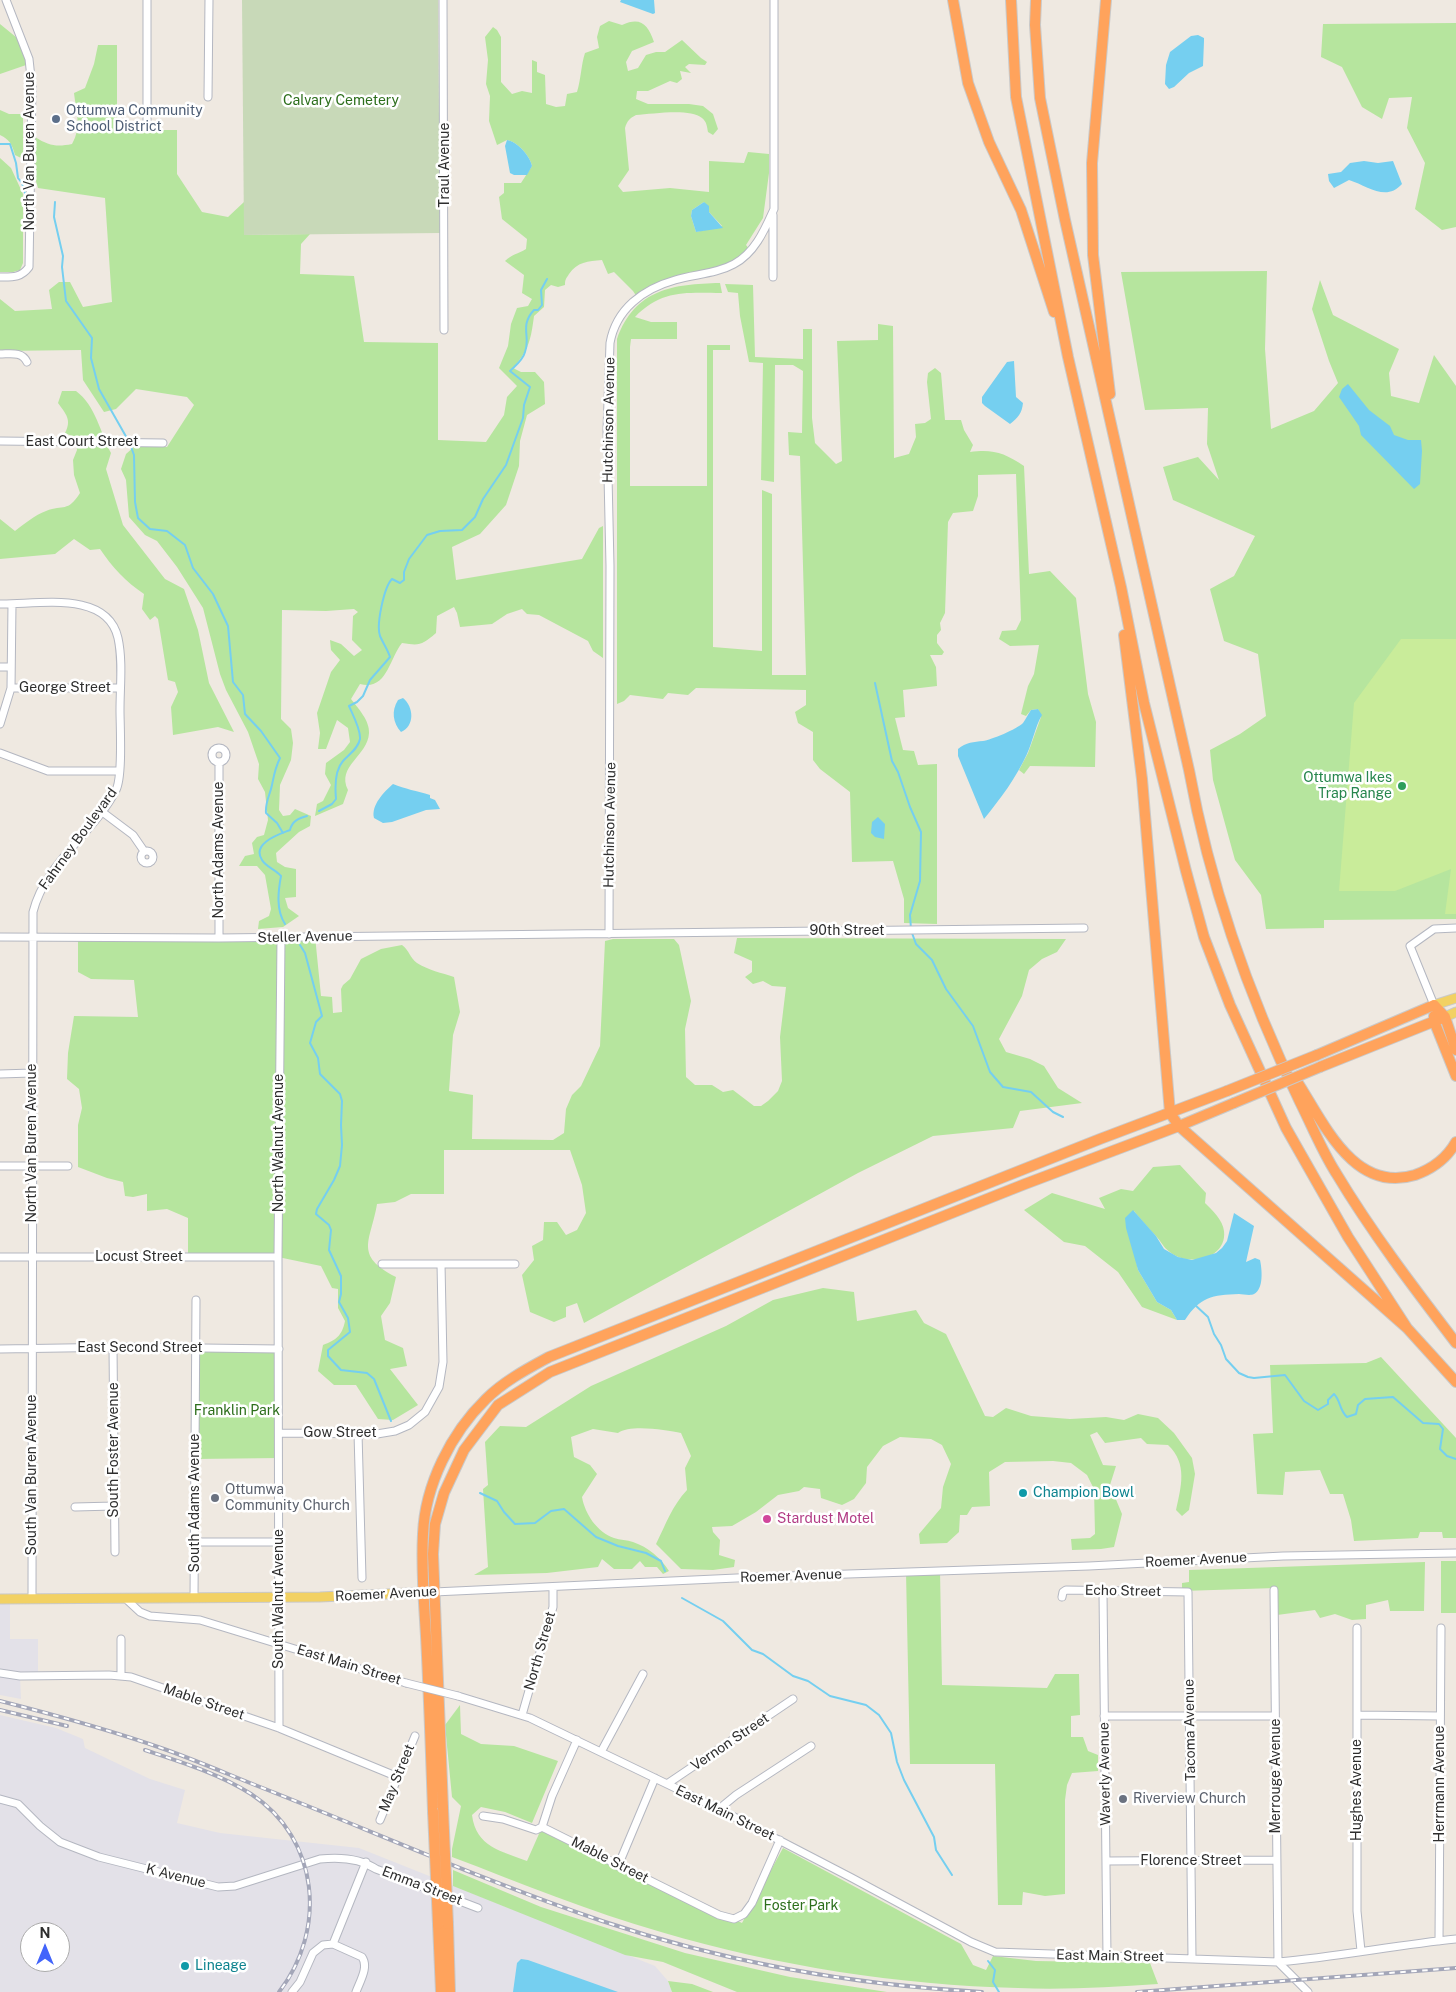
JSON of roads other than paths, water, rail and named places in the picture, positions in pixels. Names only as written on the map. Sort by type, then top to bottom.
[{"type":"highway","points":[[954,0],[968,83],[988,142],[1021,210],[1068,357]]},
{"type":"highway","points":[[1010,0],[1016,97],[1068,357],[1121,587],[1144,703],[1204,938],[1230,1006],[1286,1128],[1348,1237],[1407,1328]]},
{"type":"highway","points":[[1036,0],[1035,25],[1040,98],[1065,220],[1217,892],[1239,958],[1276,1053],[1335,1172],[1393,1261],[1456,1343]]},
{"type":"highway","points":[[1106,0],[1092,163],[1093,255],[1116,447]]},
{"type":"highway","points":[[1121,587],[1122,620],[1142,779],[1170,1113],[1178,1126],[1407,1328],[1456,1382]]},
{"type":"highway","points":[[438,1809],[423,1592],[422,1533],[425,1515],[440,1465],[464,1424],[486,1399],[516,1375],[549,1357],[1227,1091],[1434,1005]]},
{"type":"highway","points":[[1434,1005],[1445,1017],[1456,1050]]},
{"type":"highway","points":[[1434,1005],[1434,1021],[1456,1076]]},
{"type":"highway","points":[[450,1992],[443,1924],[438,1809],[433,1554],[435,1524],[444,1493],[464,1450],[498,1405],[550,1372],[1025,1184],[1178,1126],[1445,1017]]},
{"type":"highway","points":[[1276,1053],[1341,1149],[1355,1164],[1364,1170],[1383,1177],[1412,1176],[1441,1161],[1456,1142]]},
{"type":"highway","points":[[441,1992],[443,1924]]},
{"type":"main road","points":[[1434,1005],[1456,998]]},
{"type":"main road","points":[[1445,1017],[1456,1012]]},
{"type":"main road","name":"Roemer Avenue","points":[[126,1598],[320,1598],[434,1592]]},
{"type":"main road","points":[[0,1599],[126,1598]]},
{"type":"street","name":"North Van Buren Avenue","points":[[0,277],[24,274],[29,267],[32,87],[29,59],[6,0]]},
{"type":"street","points":[[147,0],[147,122]]},
{"type":"street","points":[[208,97],[209,0]]},
{"type":"street","name":"Traul Avenue","points":[[444,0],[444,330]]},
{"type":"street","name":"Hutchinson Avenue","points":[[610,934],[610,576],[607,430],[610,343],[613,329],[628,306],[650,288],[717,271],[743,258],[766,228],[774,209],[774,0]]},
{"type":"street","points":[[773,277],[774,209]]},
{"type":"street","points":[[0,354],[20,354],[27,362]]},
{"type":"street","name":"East Court Street","points":[[0,442],[163,443]]},
{"type":"street","points":[[0,604],[12,604],[11,688],[0,724]]},
{"type":"street","name":"Fahrney Boulevard","points":[[12,604],[80,604],[93,609],[110,621],[118,638],[120,688],[117,788],[102,811],[53,871],[37,898],[33,912],[32,937]]},
{"type":"street","points":[[0,667],[11,667]]},
{"type":"street","name":"George Street","points":[[11,688],[120,688]]},
{"type":"street","points":[[0,753],[48,771],[119,771]]},
{"type":"street","name":"North Adams Avenue","points":[[218,938],[219,762]]},
{"type":"street","points":[[102,811],[134,835],[144,851]]},
{"type":"street","name":"90th Street","points":[[610,934],[1084,928]]},
{"type":"street","points":[[1434,1005],[1410,946],[1434,929],[1456,928]]},
{"type":"street","name":"Steller Avenue","points":[[0,937],[281,938],[610,934]]},
{"type":"street","name":"North Van Buren Avenue","points":[[32,937],[32,1350]]},
{"type":"street","name":"North Walnut Avenue","points":[[279,1349],[281,938]]},
{"type":"street","points":[[0,1074],[32,1073]]},
{"type":"street","points":[[0,1166],[68,1166]]},
{"type":"street","name":"Locust Street","points":[[0,1257],[278,1257]]},
{"type":"street","points":[[382,1264],[515,1264]]},
{"type":"street","name":"Gow Street","points":[[279,1433],[377,1434],[395,1431],[409,1425],[426,1412],[439,1387],[443,1350],[441,1264]]},
{"type":"street","points":[[196,1300],[196,1348]]},
{"type":"street","name":"South Foster Avenue","points":[[113,1348],[115,1552]]},
{"type":"street","name":"South Adams Avenue","points":[[194,1598],[196,1348]]},
{"type":"street","name":"East Second Street","points":[[0,1349],[279,1349]]},
{"type":"street","name":"South Walnut Avenue","points":[[279,1349],[279,1728]]},
{"type":"street","name":"South Van Buren Avenue","points":[[32,1350],[32,1599]]},
{"type":"street","points":[[358,1433],[362,1578]]},
{"type":"street","points":[[75,1507],[114,1506]]},
{"type":"street","points":[[195,1542],[279,1542]]},
{"type":"street","name":"Roemer Avenue","points":[[434,1592],[758,1577],[1090,1566],[1263,1557],[1456,1553]]},
{"type":"street","name":"North Street","points":[[522,1715],[553,1607],[553,1587]]},
{"type":"street","name":"Echo Street","points":[[1062,1597],[1063,1592],[1066,1590],[1188,1592]]},
{"type":"street","name":"Merrouge Avenue","points":[[1274,1590],[1278,1962]]},
{"type":"street","name":"Waverly Avenue","points":[[1103,1592],[1107,1957]]},
{"type":"street","name":"Tacoma Avenue","points":[[1188,1592],[1192,1958]]},
{"type":"street","name":"East Main Street","points":[[126,1598],[140,1612],[150,1616],[200,1620],[406,1683],[522,1715],[719,1809],[971,1942],[995,1952],[1278,1962],[1316,1959],[1361,1951],[1456,1939]]},
{"type":"street","name":"Hughes Avenue","points":[[1357,1628],[1358,1911],[1361,1951]]},
{"type":"street","name":"Herrmann Avenue","points":[[1439,1941],[1441,1628]]},
{"type":"street","points":[[121,1638],[121,1675]]},
{"type":"street","name":"Mable Street","points":[[0,1673],[20,1676],[121,1675],[279,1728],[398,1777]]},
{"type":"street","points":[[601,1752],[643,1674]]},
{"type":"street","name":"Vernon Street","points":[[667,1784],[793,1699]]},
{"type":"street","points":[[1357,1715],[1440,1716]]},
{"type":"street","points":[[1104,1716],[1275,1716]]},
{"type":"street","name":"May Street","points":[[380,1820],[414,1736]]},
{"type":"street","points":[[542,1827],[552,1796],[577,1740]]},
{"type":"street","points":[[719,1809],[736,1795],[811,1746]]},
{"type":"street","points":[[618,1866],[655,1778]]},
{"type":"street","name":"K Avenue","points":[[0,1799],[18,1804],[40,1826],[60,1842],[100,1856],[218,1887],[235,1886],[320,1859],[332,1858],[366,1862]]},
{"type":"street","name":"Mable Street","points":[[483,1816],[503,1819],[536,1830],[542,1827],[719,1914],[734,1918],[744,1914],[752,1903],[780,1840]]},
{"type":"street","name":"Florence Street","points":[[1106,1861],[1276,1860]]},
{"type":"street","points":[[332,1944],[366,1862]]},
{"type":"street","name":"Emma Street","points":[[366,1862],[376,1869],[478,1908]]},
{"type":"street","points":[[292,1992],[300,1982],[313,1954],[322,1945],[332,1944],[362,1957],[366,1963],[356,1992]]},
{"type":"street","points":[[1278,1962],[1308,1992]]},
{"type":"water","points":[[621,0],[654,0],[655,13],[653,14],[620,2]]},
{"type":"water","points":[[1198,35],[1204,38],[1203,66],[1189,73],[1174,87],[1169,89],[1165,84],[1166,65],[1170,52],[1191,36]]},
{"type":"water","points":[[507,140],[519,146],[529,158],[532,166],[527,175],[514,175],[510,173],[505,146]]},
{"type":"water","points":[[1364,161],[1378,163],[1393,161],[1402,184],[1390,192],[1370,189],[1349,180],[1334,188],[1329,181],[1328,174],[1341,172],[1350,163]]},
{"type":"water","points":[[704,202],[709,206],[709,212],[723,228],[696,232],[691,216],[692,210]]},
{"type":"water","points":[[1014,361],[1016,397],[1023,403],[1019,415],[1010,424],[985,406],[982,403],[982,397],[1007,362]]},
{"type":"water","points":[[1348,384],[1369,410],[1390,426],[1394,435],[1408,440],[1421,440],[1420,484],[1414,489],[1361,435],[1359,426],[1339,397],[1342,389]]},
{"type":"water","points":[[403,698],[411,711],[411,721],[406,729],[401,732],[396,725],[394,708],[398,700]]},
{"type":"water","points":[[1038,709],[1042,715],[1023,763],[1008,788],[984,819],[958,756],[958,749],[967,744],[987,740],[1010,731],[1023,723],[1031,710]]},
{"type":"water","points":[[393,784],[430,795],[430,798],[435,800],[440,809],[426,810],[392,822],[383,823],[374,818],[374,808],[382,795]]},
{"type":"water","points":[[878,817],[885,824],[884,839],[875,837],[871,833],[872,822]]},
{"type":"water","points":[[1133,1210],[1156,1236],[1164,1249],[1178,1257],[1192,1260],[1216,1253],[1222,1248],[1227,1241],[1234,1213],[1254,1226],[1246,1262],[1255,1258],[1260,1260],[1262,1278],[1259,1288],[1251,1295],[1230,1294],[1208,1299],[1196,1306],[1185,1320],[1177,1320],[1171,1310],[1157,1302],[1138,1270],[1125,1218]]},
{"type":"water","points":[[521,1959],[618,1992],[513,1992],[517,1963]]},
{"type":"waterway","points":[[0,144],[10,144],[18,178],[22,183],[25,193]]},
{"type":"waterway","points":[[55,202],[54,217],[63,256],[62,267],[66,301],[92,338],[91,358],[99,389],[128,440]]},
{"type":"waterway","points":[[319,811],[332,804],[336,799],[338,769],[359,743],[358,727],[349,706],[363,696],[370,680],[390,657],[379,631],[382,606],[389,583],[392,579],[400,583],[404,580],[404,572],[409,559],[427,535],[440,531],[462,530],[475,517],[483,499],[506,465],[523,418],[524,405],[530,387],[510,371],[524,355],[527,341],[527,321],[534,310],[538,310],[542,305],[541,290],[547,279]]},
{"type":"waterway","points":[[130,444],[134,455],[135,502],[138,518],[150,529],[167,531],[185,545],[193,568],[213,594],[228,626],[233,682],[243,695],[245,714],[261,731],[280,758],[267,802],[266,813],[277,823],[283,833]]},
{"type":"waterway","points":[[875,683],[892,761],[921,832],[920,881],[910,915],[911,929]]},
{"type":"waterway","points":[[285,924],[279,907],[281,876],[262,860],[260,849],[268,840],[290,830],[296,820],[307,816]]},
{"type":"waterway","points":[[912,933],[916,944],[932,960],[946,989],[973,1026],[990,1072],[1003,1087],[1031,1092],[1053,1112],[1063,1117]]},
{"type":"waterway","points":[[300,945],[305,953],[322,1016],[316,1022],[310,1043],[318,1058],[320,1074],[340,1094],[342,1101],[340,1166],[316,1214],[329,1225],[331,1230],[329,1250],[341,1276],[339,1302],[348,1318],[350,1332],[328,1350],[328,1356],[341,1370],[367,1373],[374,1379],[391,1421]]},
{"type":"waterway","points":[[1194,1304],[1208,1317],[1226,1359],[1239,1373],[1254,1378],[1285,1375],[1304,1401],[1318,1410],[1328,1404],[1328,1400],[1334,1394],[1347,1417],[1356,1414],[1358,1405],[1365,1399],[1393,1397],[1423,1423],[1439,1424],[1443,1429],[1440,1449],[1447,1456],[1456,1459]]},
{"type":"waterway","points":[[480,1493],[497,1501],[515,1524],[535,1523],[551,1511],[564,1509],[596,1537],[618,1546],[646,1553],[661,1561],[665,1571]]},
{"type":"waterway","points":[[682,1598],[723,1621],[752,1650],[763,1654],[793,1676],[808,1681],[830,1696],[866,1705],[879,1715],[891,1733],[897,1762],[904,1780],[934,1837],[936,1850],[952,1875]]},
{"type":"waterway","points":[[988,1961],[995,1970],[993,1982],[999,1992]]},
{"type":"railway","points":[[0,1701],[82,1723],[164,1749],[514,1889],[648,1936],[742,1960],[789,1969],[885,1984],[982,1992]]},
{"type":"railway","points":[[0,1710],[67,1726]]},
{"type":"railway","points":[[145,1750],[200,1769],[239,1787],[251,1794],[274,1813],[291,1835],[303,1860],[309,1887],[309,1914],[305,1941],[294,1968],[279,1992]]},
{"type":"railway","points":[[1137,1992],[1456,1968]]},
{"type":"place","name":"Ottumwa Community School District","points":[[56,119]]},
{"type":"place","name":"Ottumwa Ikes Trap Range","points":[[1402,786]]},
{"type":"place","name":"Champion Bowl","points":[[1023,1493]]},
{"type":"place","name":"Ottumwa Community Church","points":[[215,1498]]},
{"type":"place","name":"Stardust Motel","points":[[767,1519]]},
{"type":"place","name":"Riverview Church","points":[[1123,1799]]},
{"type":"place","name":"Lineage","points":[[185,1966]]},
{"type":"park label","name":"Calvary Cemetery","points":[[341,101]]},
{"type":"park label","name":"Franklin Park","points":[[237,1411]]},
{"type":"park label","name":"Foster Park","points":[[801,1906]]}]
